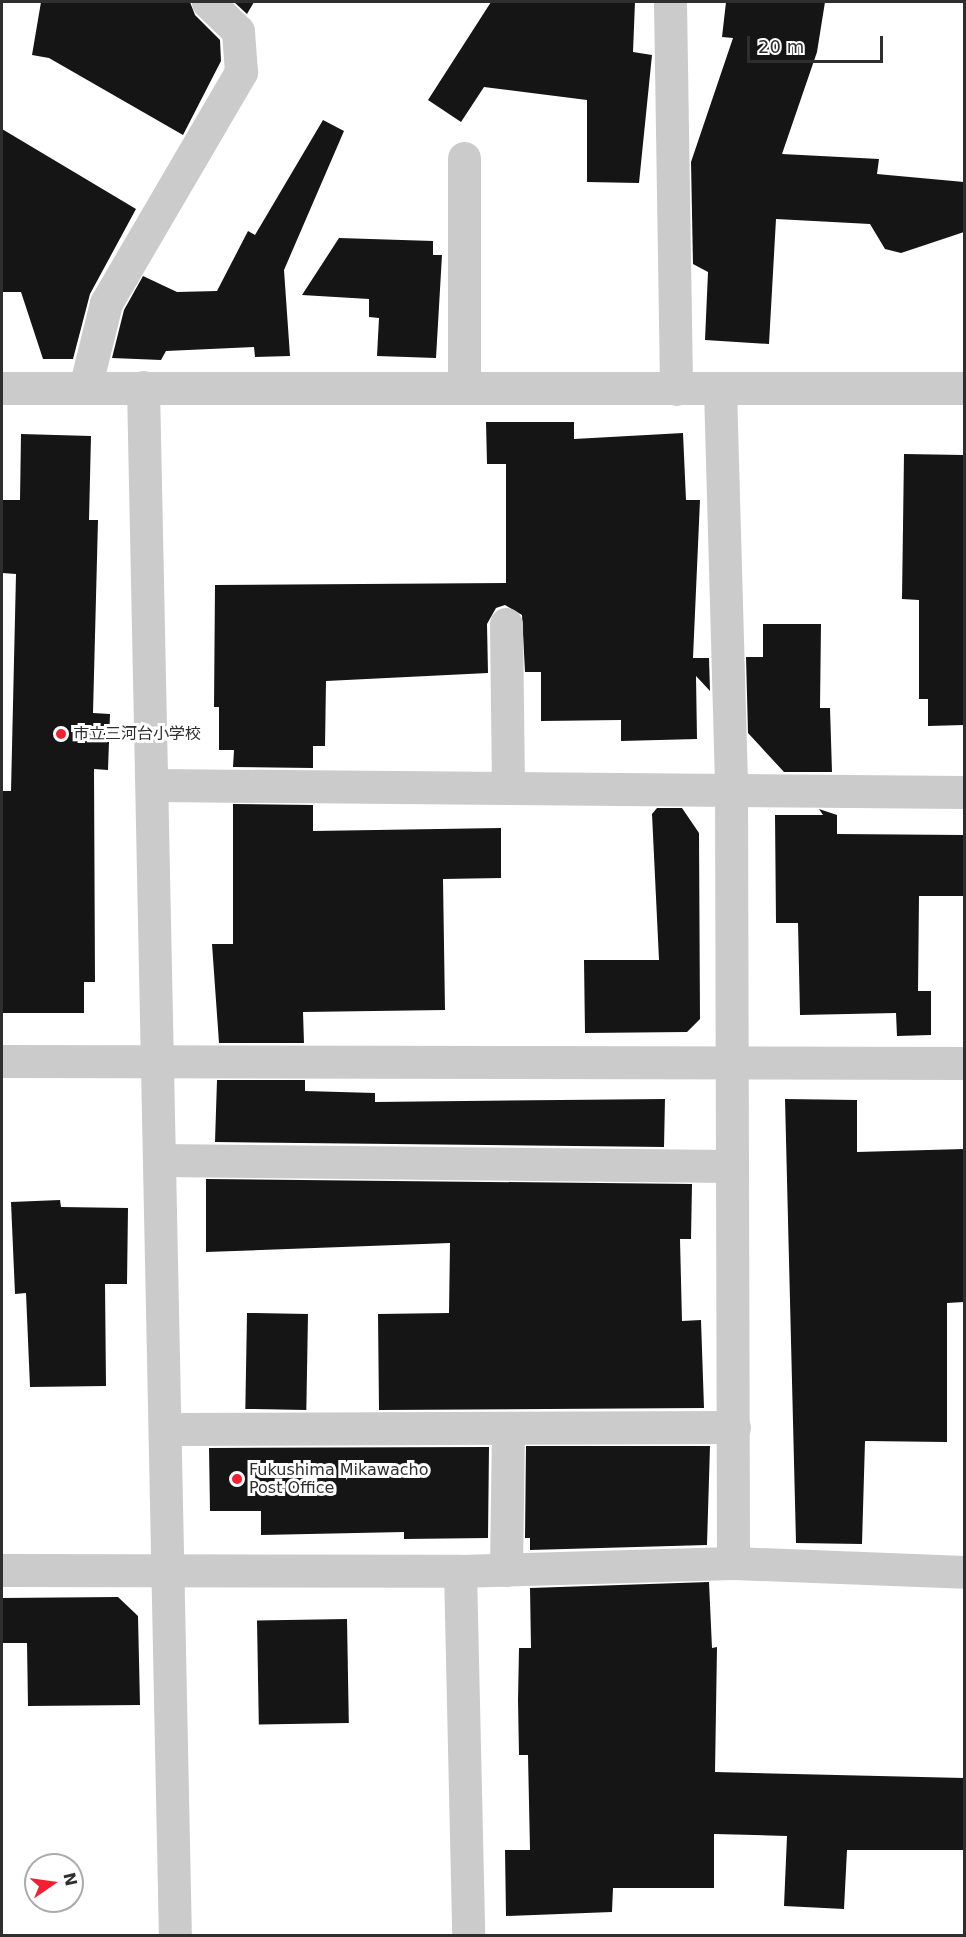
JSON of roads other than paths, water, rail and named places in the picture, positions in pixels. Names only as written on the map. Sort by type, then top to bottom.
[{"type":"street","points":[[85,388],[106,303],[241,72],[238,31],[208,2]]},
{"type":"street","points":[[670,2],[676,389]]},
{"type":"street","points":[[464,158],[464,388]]},
{"type":"street","points":[[143,387],[154,785],[156,1059],[168,1429],[164,1573],[175,1935]]},
{"type":"street","points":[[2,388],[964,388]]},
{"type":"street","points":[[720,389],[731,788],[730,1166],[734,1427],[733,1563]]},
{"type":"street","points":[[506,624],[508,787]]},
{"type":"street","points":[[154,785],[731,788],[964,792]]},
{"type":"street","points":[[2,1061],[156,1059],[964,1063]]},
{"type":"street","points":[[159,1160],[730,1166]]},
{"type":"street","points":[[168,1429],[734,1427]]},
{"type":"street","points":[[506,1570],[508,1428]]},
{"type":"street","points":[[2,1570],[164,1573],[460,1571],[733,1563],[964,1572]]},
{"type":"street","points":[[460,1571],[468,1935]]},
{"type":"place","name":"市立三河台小学校","points":[[61,734]]},
{"type":"place","name":"Fukushima Mikawacho Post Office","points":[[237,1479]]}]
